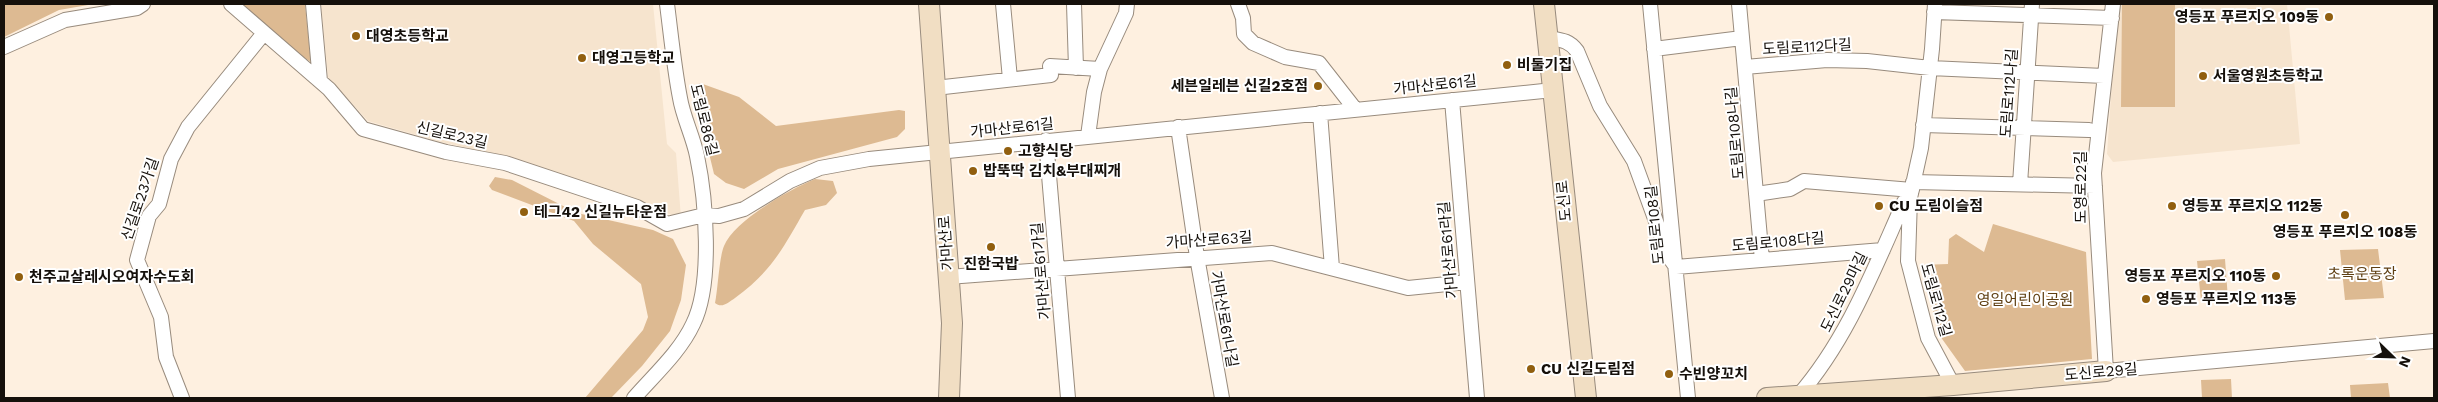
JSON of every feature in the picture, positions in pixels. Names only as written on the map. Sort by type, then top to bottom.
[{"type":"main road","name":"가마산로","points":[[929,4],[952,323],[949,398]]},
{"type":"main road","name":"도신로","points":[[1544,4],[1586,398]]},
{"type":"main road","name":"도신로29길","points":[[1774,398],[1930,392],[1956,394],[2106,371]]},
{"type":"street","points":[[4,47],[65,20],[137,8],[143,4]]},
{"type":"street","name":"신길로23길","points":[[231,4],[320,81],[363,129],[446,152],[505,163],[637,207],[667,224],[704,215],[719,216],[744,209],[790,181],[820,168],[869,159],[939,151]]},
{"type":"street","points":[[313,4],[320,81]]},
{"type":"street","name":"도림로86길","points":[[634,398],[677,350],[693,324],[701,299],[703,282],[704,215],[697,154],[680,99],[667,4]]},
{"type":"street","points":[[1004,4],[1010,80]]},
{"type":"street","points":[[1074,4],[1076,68]]},
{"type":"street","points":[[1088,136],[1094,92],[1100,68],[1126,12],[1127,4]]},
{"type":"street","points":[[1238,4],[1243,18],[1244,34],[1253,43],[1285,57],[1319,64],[1355,109]]},
{"type":"street","name":"도림로108길","points":[[1650,4],[1688,398]]},
{"type":"street","name":"도림로108나길","points":[[1739,4],[1762,260]]},
{"type":"street","name":"도림로112길","points":[[1956,394],[1928,338],[1908,261],[1912,190],[1930,68],[1934,8],[2113,11]]},
{"type":"street","name":"도림로112나길","points":[[2020,184],[2031,9]]},
{"type":"street","name":"도영로22길","points":[[2106,371],[2094,173],[2113,11]]},
{"type":"street","name":"신길로23가길","points":[[182,398],[166,357],[162,317],[137,260],[149,216],[159,204],[171,159],[188,127],[264,33]]},
{"type":"street","points":[[1548,38],[1571,43],[1577,51],[1585,75],[1600,106],[1634,160],[1648,193],[1669,257],[1676,267]]},
{"type":"street","points":[[1654,49],[1742,38]]},
{"type":"street","name":"도림로112다길","points":[[1745,67],[1827,60],[1868,61],[1930,68]]},
{"type":"street","points":[[935,88],[1051,75],[1050,66],[1100,68]]},
{"type":"street","points":[[1930,68],[2104,76]]},
{"type":"street","name":"가마산로61길","points":[[939,151],[1553,90]]},
{"type":"street","name":"가마산로61라길","points":[[1452,100],[1477,398]]},
{"type":"street","points":[[1320,113],[1332,268]]},
{"type":"street","points":[[1923,125],[2089,130]]},
{"type":"street","name":"가마산로61나길","points":[[1178,127],[1197,257],[1222,398]]},
{"type":"street","name":"가마산로61가길","points":[[1046,140],[1055,256],[1059,268],[1068,398]]},
{"type":"street","points":[[1756,194],[1790,189],[1804,181],[1912,190],[2020,184],[2095,186]]},
{"type":"street","name":"도신로29마길","points":[[1798,396],[1814,378],[1842,337],[1904,202],[1912,190]]},
{"type":"street","name":"도림로108다길","points":[[1676,267],[1883,250]]},
{"type":"street","name":"가마산로63길","points":[[948,277],[1197,257],[1272,253],[1408,288],[1467,282]]},
{"type":"street","name":"도신로29길","points":[[2106,371],[2434,340]]},
{"type":"shaded area","points":[[321,4],[653,4],[667,144],[676,153],[681,218],[503,156],[441,142],[368,121],[328,77]]},
{"type":"shaded area","name":"서울영원초등학교","points":[[2121,4],[2287,4],[2300,144],[2113,162],[2107,154],[2117,8]]},
{"type":"green space","points":[[4,4],[94,4],[59,10],[4,37]]},
{"type":"green space","points":[[237,4],[305,4],[311,62],[264,33]]},
{"type":"green space","points":[[2122,4],[2175,4],[2175,107],[2121,107]]},
{"type":"green space","points":[[700,83],[739,97],[776,126],[899,110],[905,111],[905,129],[897,137],[778,169],[744,189],[726,183],[714,174],[693,87]]},
{"type":"green space","points":[[495,177],[512,180],[577,213],[653,230],[673,239],[686,265],[681,300],[670,331],[642,366],[611,398],[585,398],[643,330],[648,317],[641,284],[593,244],[574,221],[492,190],[489,186]]},
{"type":"green space","points":[[815,179],[833,181],[837,193],[826,205],[805,210],[776,258],[748,288],[725,304],[718,305],[715,303],[722,251],[730,236],[739,226],[764,207]]},
{"type":"green space","name":"영일어린이공원","points":[[1993,224],[2086,252],[2092,359],[1965,371],[1940,336],[1920,265],[1948,264],[1949,239],[1956,234],[1984,252]]},
{"type":"green space","name":"초록운동장","points":[[2378,249],[2384,298],[2345,300],[2340,250]]},
{"type":"green space","points":[[2225,259],[2228,299],[2201,301],[2197,261]]},
{"type":"green space","points":[[2231,379],[2232,398],[2202,398],[2201,380]]},
{"type":"green space","points":[[2388,383],[2390,398],[2351,398],[2350,385]]},
{"type":"place","name":"영등포 푸르지오 109동","points":[[2329,17]]},
{"type":"place","name":"대영초등학교","points":[[356,36]]},
{"type":"place","name":"대영고등학교","points":[[582,58]]},
{"type":"place","name":"비둘기집","points":[[1507,65]]},
{"type":"place","name":"서울영원초등학교","points":[[2203,76]]},
{"type":"place","name":"세븐일레븐 신길2호점","points":[[1318,86]]},
{"type":"place","name":"고향식당","points":[[1008,151]]},
{"type":"place","name":"밥뚝딱 김치&부대찌개","points":[[973,171]]},
{"type":"place","name":"CU 도림이슬점","points":[[1879,206]]},
{"type":"place","name":"영등포 푸르지오 112동","points":[[2172,206]]},
{"type":"place","name":"테그42 신길뉴타운점","points":[[524,212]]},
{"type":"place","name":"영등포 푸르지오 108동","points":[[2345,215]]},
{"type":"place","name":"진한국밥","points":[[991,247]]},
{"type":"place","name":"영등포 푸르지오 110동","points":[[2276,276]]},
{"type":"place","name":"천주교살레시오여자수도회","points":[[19,277]]},
{"type":"place","name":"영등포 푸르지오 113동","points":[[2146,299]]},
{"type":"place","name":"CU 신길도림점","points":[[1531,369]]},
{"type":"place","name":"수빈양꼬치","points":[[1669,374]]}]
